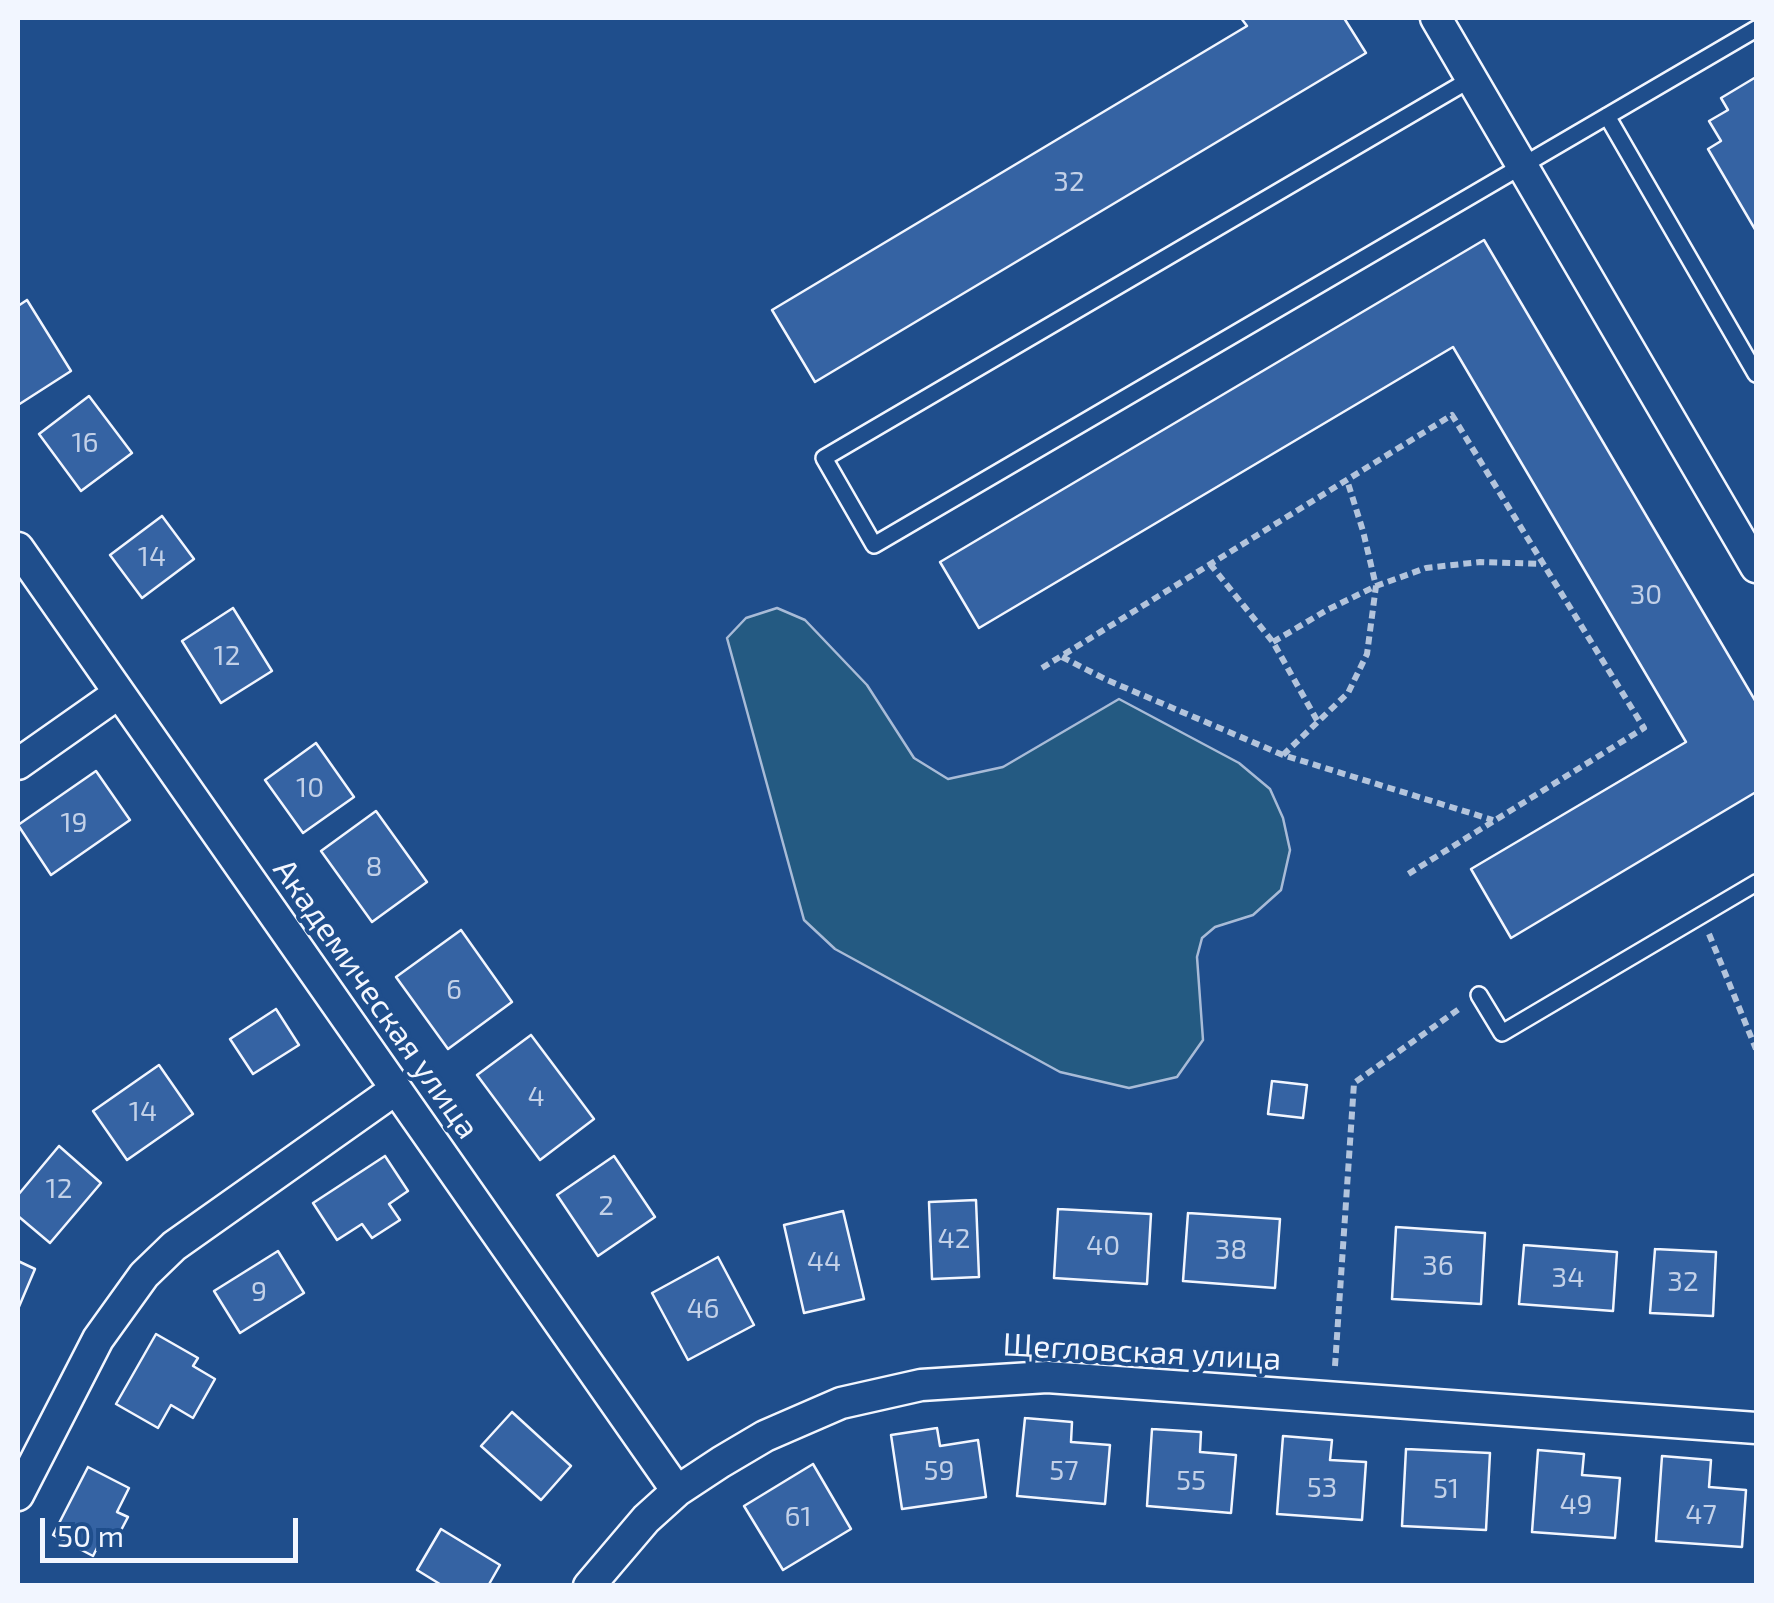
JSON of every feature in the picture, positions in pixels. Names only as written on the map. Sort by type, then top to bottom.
[{"type":"street","points":[[1436,18],[1756,567]]},
{"type":"street","name":"Академическая улица","points":[[18,548],[677,1491]]},
{"type":"street","points":[[18,764],[120,693]]},
{"type":"street","points":[[18,1495],[98,1339],[144,1275],[174,1246],[396,1089]]},
{"type":"street","name":"Щегловская улица","points":[[588,1586],[677,1491],[721,1462],[841,1402],[921,1385],[1047,1377],[1756,1428]]},
{"type":"lane","points":[[1471,79],[824,458],[874,545],[1756,29]]},
{"type":"lane","points":[[1607,116],[1756,374]]},
{"type":"lane","points":[[1479,995],[1502,1033],[1756,883]]},
{"type":"path","points":[[1042,668],[1452,415],[1644,728],[1404,876]]},
{"type":"path","points":[[1283,755],[1348,692],[1367,654],[1376,586],[1346,480]]},
{"type":"path","points":[[1273,642],[1326,610],[1426,568],[1480,562],[1543,564]]},
{"type":"path","points":[[1210,564],[1273,642],[1318,722]]},
{"type":"path","points":[[1061,656],[1140,695],[1283,755],[1495,820]]},
{"type":"path","points":[[1701,916],[1756,1048]]},
{"type":"path","points":[[1332,1397],[1354,1083],[1479,995]]},
{"type":"shaded area","points":[[777,608],[805,620],[867,685],[914,758],[948,779],[1003,767],[1119,699],[1239,763],[1270,789],[1283,818],[1290,850],[1281,890],[1253,915],[1215,927],[1202,938],[1197,957],[1203,1040],[1177,1077],[1129,1088],[1060,1072],[835,949],[804,920],[727,638],[746,618]]},
{"type":"building","points":[[1241,18],[1344,18],[1366,53],[815,382],[772,310],[1247,26]]},
{"type":"building","points":[[1756,77],[1756,231],[1708,149],[1721,141],[1709,121],[1728,110],[1721,98]]},
{"type":"building","points":[[1484,240],[1756,702],[1756,792],[1511,938],[1471,869],[1686,742],[1453,347],[979,628],[940,562]]},
{"type":"building","points":[[27,300],[71,371],[18,405],[18,306]]},
{"type":"building","points":[[89,396],[132,453],[81,491],[39,434]]},
{"type":"building","points":[[162,516],[194,559],[142,598],[110,555]]},
{"type":"building","points":[[233,608],[272,671],[221,703],[182,641]]},
{"type":"building","points":[[316,743],[354,797],[303,833],[265,780]]},
{"type":"building","points":[[96,771],[130,820],[51,875],[18,825]]},
{"type":"building","points":[[376,811],[427,882],[372,922],[321,851]]},
{"type":"building","points":[[461,930],[512,1002],[448,1049],[396,977]]},
{"type":"building","points":[[276,1009],[299,1045],[253,1074],[230,1039]]},
{"type":"building","points":[[531,1035],[594,1119],[540,1160],[477,1075]]},
{"type":"building","points":[[159,1065],[193,1114],[127,1160],[93,1111]]},
{"type":"building","points":[[1272,1081],[1307,1085],[1303,1118],[1268,1114]]},
{"type":"building","points":[[59,1146],[101,1183],[50,1243],[18,1216],[18,1195]]},
{"type":"building","points":[[385,1156],[408,1191],[389,1204],[400,1220],[372,1238],[362,1224],[337,1240],[313,1203]]},
{"type":"building","points":[[614,1156],[655,1217],[598,1256],[557,1195]]},
{"type":"building","points":[[976,1200],[979,1277],[932,1279],[929,1202]]},
{"type":"building","points":[[1058,1209],[1151,1214],[1147,1284],[1054,1278]]},
{"type":"building","points":[[843,1211],[864,1299],[804,1313],[784,1225]]},
{"type":"building","points":[[1188,1213],[1280,1219],[1275,1288],[1183,1281]]},
{"type":"building","points":[[1396,1227],[1485,1233],[1481,1304],[1392,1299]]},
{"type":"building","points":[[1524,1245],[1617,1252],[1613,1311],[1519,1304]]},
{"type":"building","points":[[1655,1249],[1716,1252],[1713,1316],[1650,1313]]},
{"type":"building","points":[[278,1251],[304,1293],[240,1333],[214,1291]]},
{"type":"building","points":[[718,1257],[754,1325],[688,1360],[652,1293]]},
{"type":"building","points":[[18,1261],[35,1269],[18,1309]]},
{"type":"building","points":[[156,1334],[198,1358],[193,1366],[215,1379],[193,1418],[171,1405],[158,1428],[116,1404]]},
{"type":"building","points":[[512,1412],[571,1466],[541,1500],[481,1446]]},
{"type":"building","points":[[1025,1418],[1072,1422],[1071,1442],[1110,1445],[1105,1504],[1017,1496]]},
{"type":"building","points":[[937,1428],[940,1446],[978,1440],[986,1497],[902,1509],[891,1435]]},
{"type":"building","points":[[1152,1429],[1201,1432],[1200,1452],[1236,1455],[1231,1513],[1147,1506]]},
{"type":"building","points":[[1283,1436],[1332,1440],[1330,1460],[1366,1462],[1362,1520],[1277,1514]]},
{"type":"building","points":[[1406,1449],[1490,1453],[1486,1530],[1402,1526]]},
{"type":"building","points":[[1538,1450],[1584,1454],[1582,1475],[1620,1478],[1615,1538],[1532,1532]]},
{"type":"building","points":[[1662,1456],[1711,1460],[1709,1487],[1746,1490],[1742,1547],[1656,1541]]},
{"type":"building","points":[[813,1464],[851,1529],[783,1570],[744,1506]]},
{"type":"building","points":[[88,1467],[129,1488],[117,1512],[128,1517],[117,1538],[105,1532],[93,1556],[53,1535]]},
{"type":"building","points":[[441,1529],[500,1565],[488,1586],[443,1586],[417,1570]]}]
